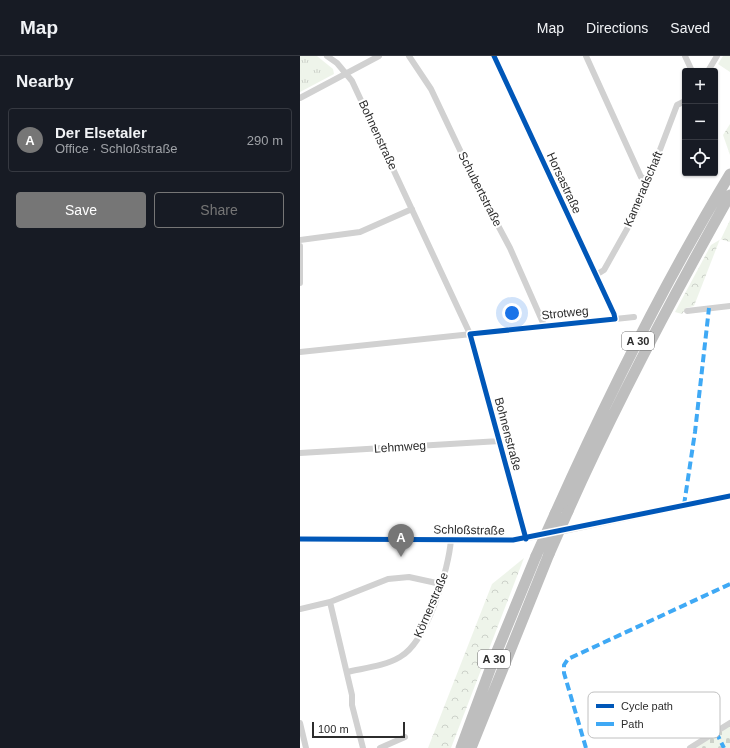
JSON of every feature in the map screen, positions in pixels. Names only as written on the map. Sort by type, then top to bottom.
[{"type":"highway","name":"A 30","points":[[461,748],[495,656],[536,556],[620,374],[670,280],[730,174]]},
{"type":"highway","name":"A 30","points":[[471,748],[549,554],[568,511],[632,376],[680,284],[730,195]]},
{"type":"street","name":"Bohnenstraße","points":[[327,56],[337,63],[352,81],[470,334],[526,539]]},
{"type":"street","points":[[300,98],[379,56]]},
{"type":"street","name":"Schubertstraße","points":[[409,56],[432,89],[477,186],[510,248],[544,325]]},
{"type":"street","name":"Horsastraße","points":[[494,56],[615,319]]},
{"type":"street","points":[[586,56],[641,177],[649,180]]},
{"type":"street","points":[[685,56],[691,68]]},
{"type":"street","points":[[710,68],[717,56]]},
{"type":"street","name":"Kameradschaft","points":[[596,275],[604,270],[636,213],[677,105],[682,102]]},
{"type":"street","points":[[300,240],[360,232],[412,209]]},
{"type":"street","points":[[300,246],[300,283]]},
{"type":"street","points":[[688,311],[730,306]]},
{"type":"street","name":"Strotweg","points":[[300,352],[544,325],[634,317]]},
{"type":"street","name":"Lehmweg","points":[[300,453],[500,441]]},
{"type":"street","name":"Schloßstraße","points":[[300,539],[526,539],[730,496]]},
{"type":"street","name":"Körnerstraße","points":[[347,672],[391,661],[410,651],[421,635],[448,566],[451,539]]},
{"type":"street","points":[[300,609],[330,602],[388,579],[409,577],[441,584]]},
{"type":"street","points":[[330,602],[363,748]]},
{"type":"street","points":[[300,723],[306,748]]},
{"type":"street","points":[[720,729],[730,723]]},
{"type":"street","points":[[380,748],[405,737]]},
{"type":"street","points":[[690,748],[706,738]]},
{"type":"green space","points":[[300,56],[317,56],[333,69],[334,74],[300,92]]},
{"type":"green space","points":[[723,56],[730,56],[730,72],[718,64]]},
{"type":"green space","points":[[730,124],[730,155],[723,135]]},
{"type":"green space","points":[[730,220],[730,242],[721,239]]},
{"type":"green space","points":[[720,240],[694,306],[686,308],[682,314],[675,312],[711,245]]},
{"type":"green space","points":[[524,558],[451,748],[428,748],[492,584]]},
{"type":"green space","points":[[730,722],[730,748],[687,748],[704,738],[720,738],[720,728]]},
{"type":"marked path","points":[[684,505],[695,432],[709,308]]},
{"type":"marked path","points":[[586,748],[564,673],[564,665],[568,659],[730,584]]},
{"type":"marked path","points":[[719,738],[724,748]]},
{"type":"cycle path","points":[[494,56],[615,319],[470,334],[526,539]]},
{"type":"cycle path","points":[[300,539],[513,540],[730,496]]},
{"type":"place","name":"Der Elsetaler","points":[[401,557]]}]
